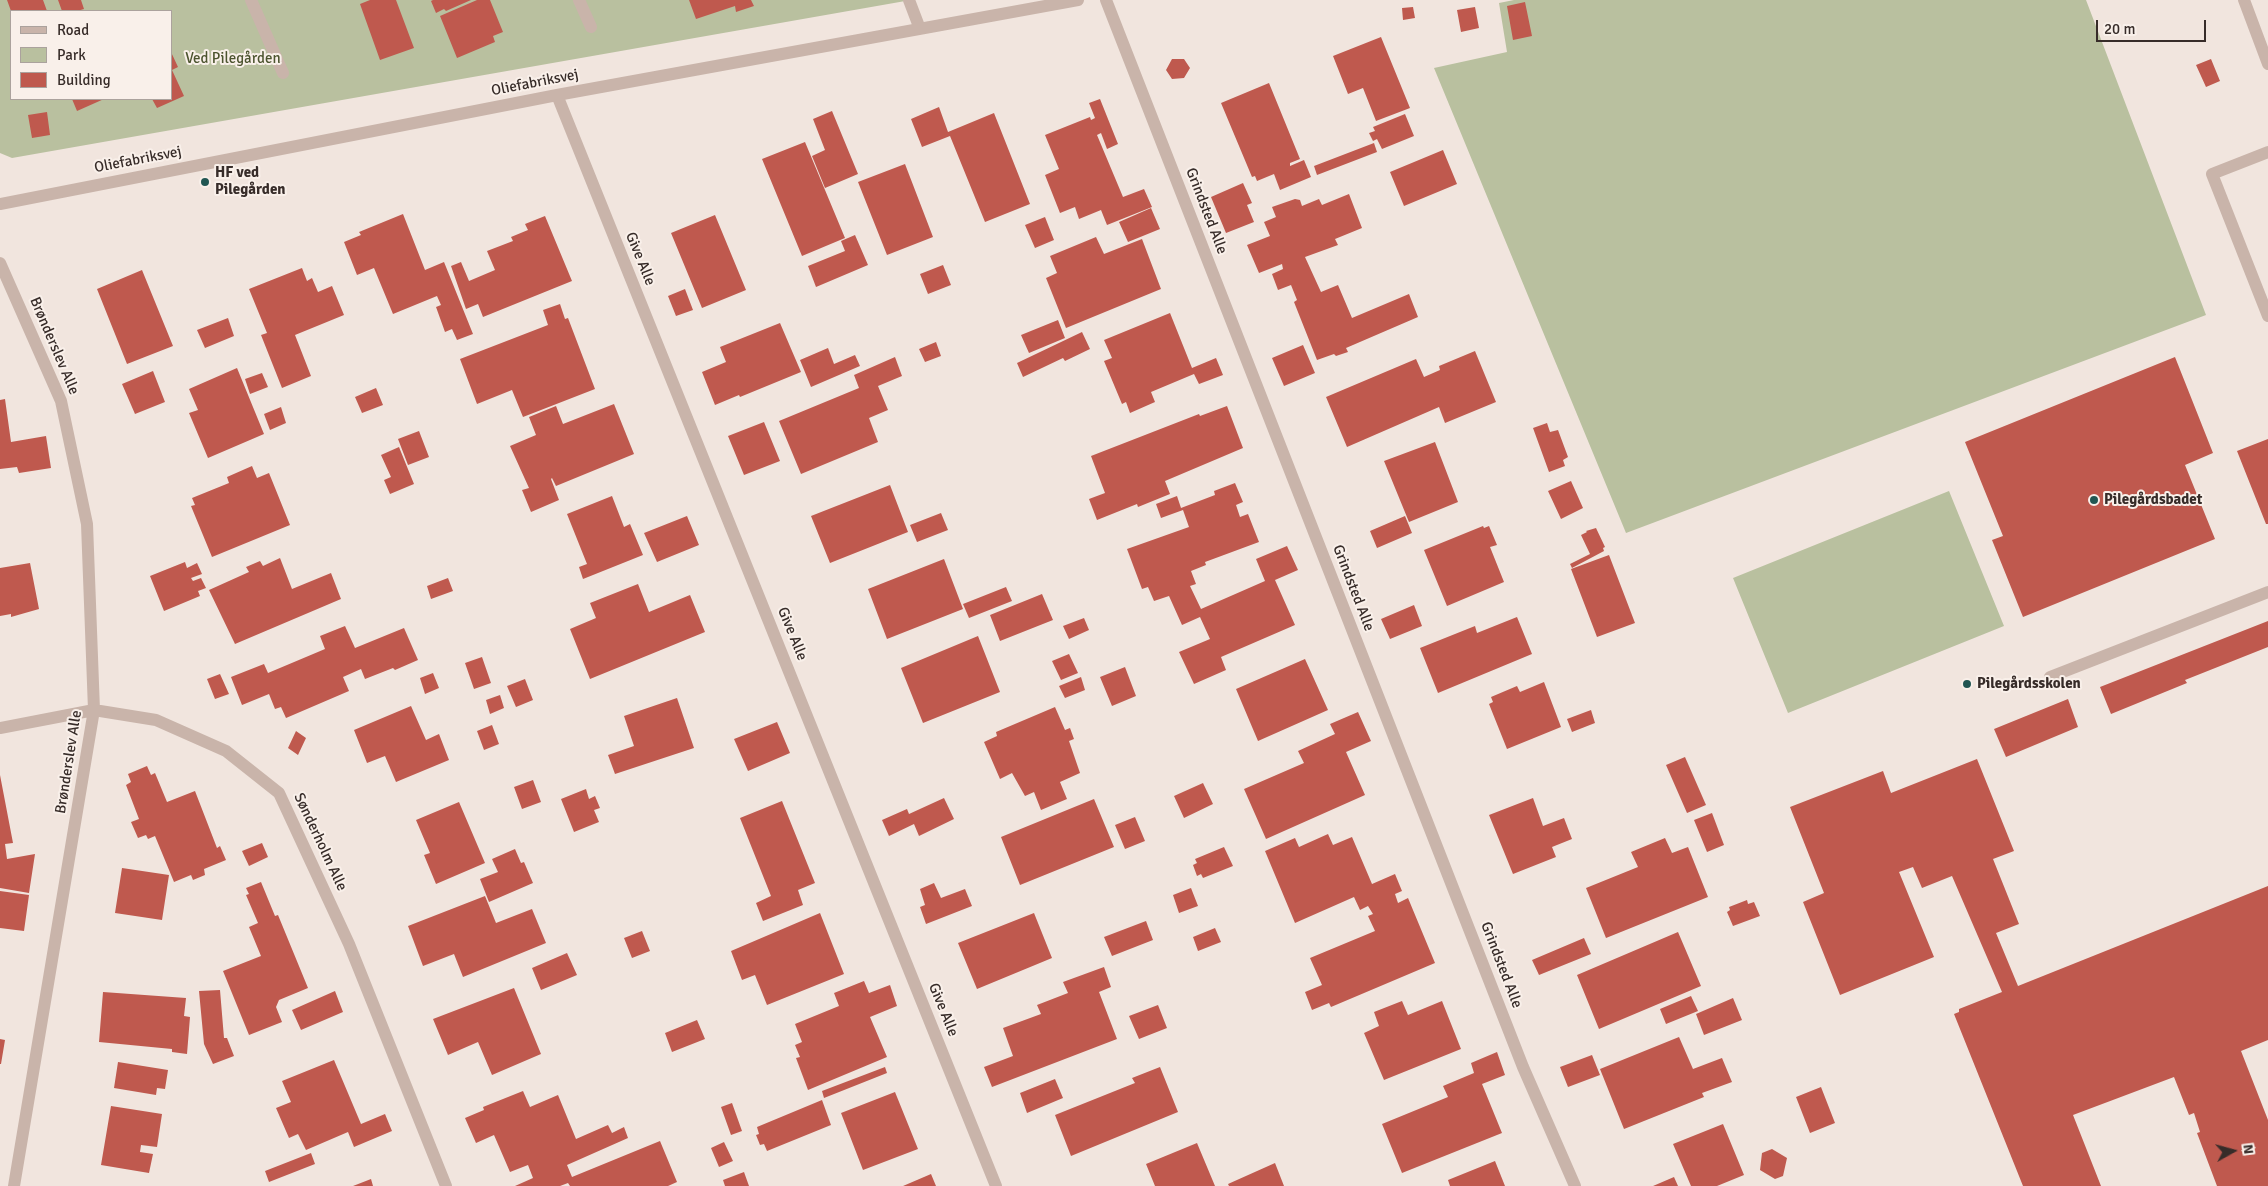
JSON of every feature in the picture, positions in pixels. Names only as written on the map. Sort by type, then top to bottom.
[{"type":"street","points":[[251,0],[283,73]]},
{"type":"street","points":[[579,0],[591,27]]},
{"type":"street","points":[[909,0],[920,29]]},
{"type":"street","name":"Oliefabriksvej","points":[[0,204],[557,95],[1078,0]]},
{"type":"street","name":"Grindsted Alle","points":[[1106,0],[1523,1067],[1575,1186]]},
{"type":"street","points":[[2244,0],[2268,64]]},
{"type":"street","name":"Give Alle","points":[[557,95],[996,1186]]},
{"type":"street","points":[[2268,152],[2212,174],[2268,316]]},
{"type":"street","name":"Brønderslev Alle","points":[[0,263],[61,401],[87,524],[94,710],[14,1186]]},
{"type":"street","points":[[2050,676],[2268,592]]},
{"type":"street","name":"Sønderholm Alle","points":[[0,728],[94,710],[156,720],[226,751],[279,792],[349,944],[446,1186]]},
{"type":"green space","name":"Ved Pilegården","points":[[0,0],[911,0],[12,158],[0,153]]},
{"type":"green space","points":[[1514,0],[2086,0],[2206,315],[1626,533],[1434,68],[1507,52],[1499,3]]},
{"type":"green space","points":[[1949,491],[2004,626],[1788,713],[1733,578]]},
{"type":"building","points":[[7,0],[43,0],[47,10],[11,10]]},
{"type":"building","points":[[58,0],[81,0],[84,9],[80,10],[62,10]]},
{"type":"building","points":[[370,0],[396,0],[414,48],[380,60],[360,4]]},
{"type":"building","points":[[471,0],[446,11],[444,9],[436,13],[431,1]]},
{"type":"building","points":[[477,0],[490,0],[503,32],[493,36],[495,42],[457,58],[440,16]]},
{"type":"building","points":[[689,0],[751,0],[754,6],[736,12],[735,6],[696,19]]},
{"type":"building","points":[[1525,2],[1532,36],[1513,40],[1507,6]]},
{"type":"building","points":[[1413,7],[1415,18],[1403,20],[1402,8]]},
{"type":"building","points":[[1475,7],[1479,28],[1461,32],[1457,10]]},
{"type":"building","points":[[1381,37],[1410,108],[1376,121],[1363,88],[1348,94],[1333,56]]},
{"type":"building","points":[[172,54],[178,67],[172,70]]},
{"type":"building","points":[[1172,59],[1184,59],[1190,68],[1184,78],[1172,79],[1166,70]]},
{"type":"building","points":[[2211,59],[2220,81],[2206,87],[2196,65]]},
{"type":"building","points":[[172,70],[184,96],[157,108],[153,100],[172,100]]},
{"type":"building","points":[[1269,83],[1300,159],[1290,163],[1290,166],[1304,160],[1311,177],[1280,190],[1274,174],[1257,181],[1255,176],[1252,177],[1221,103]]},
{"type":"building","points":[[1100,99],[1118,144],[1107,149],[1101,133],[1097,135],[1123,197],[1144,189],[1152,207],[1107,225],[1101,210],[1079,219],[1075,207],[1060,213],[1045,175],[1059,169],[1045,135],[1090,117],[1091,120],[1095,118],[1089,103]]},
{"type":"building","points":[[72,100],[102,100],[77,111]]},
{"type":"building","points":[[939,107],[948,132],[994,113],[1030,204],[985,222],[950,136],[922,147],[911,119]]},
{"type":"building","points":[[832,111],[858,174],[825,188],[812,156],[825,150],[813,119]]},
{"type":"building","points":[[47,112],[50,135],[32,138],[28,115]]},
{"type":"building","points":[[1405,114],[1414,136],[1382,149],[1377,139],[1373,141],[1369,133],[1375,131],[1373,127]]},
{"type":"building","points":[[805,142],[845,238],[802,256],[762,159]]},
{"type":"building","points":[[1374,143],[1377,152],[1317,175],[1314,166]]},
{"type":"building","points":[[1443,150],[1457,184],[1404,206],[1390,172]]},
{"type":"building","points":[[905,164],[933,237],[887,255],[858,182]]},
{"type":"building","points":[[1243,183],[1252,203],[1247,205],[1254,222],[1226,233],[1211,197]]},
{"type":"building","points":[[1349,194],[1362,228],[1335,239],[1338,245],[1305,257],[1321,292],[1338,285],[1352,318],[1409,294],[1418,317],[1346,348],[1348,352],[1336,356],[1334,354],[1317,360],[1294,302],[1297,300],[1291,285],[1278,290],[1272,274],[1283,269],[1282,264],[1259,273],[1247,245],[1270,236],[1264,222],[1276,217],[1272,207],[1295,199],[1300,200],[1302,206],[1319,199],[1322,205]]},
{"type":"building","points":[[1151,208],[1160,229],[1128,242],[1119,222]]},
{"type":"building","points":[[403,214],[425,270],[444,262],[473,334],[457,340],[452,329],[445,332],[436,307],[441,305],[437,296],[393,314],[374,268],[357,275],[344,242],[361,235],[359,232]]},
{"type":"building","points":[[715,215],[746,290],[702,308],[671,233]]},
{"type":"building","points":[[545,216],[572,281],[483,317],[478,304],[466,309],[451,266],[461,262],[469,281],[495,270],[487,251],[513,241],[511,237],[528,230],[525,224]]},
{"type":"building","points":[[1045,217],[1054,240],[1035,248],[1025,225]]},
{"type":"building","points":[[855,235],[868,265],[816,287],[808,266],[845,251],[841,241]]},
{"type":"building","points":[[1096,237],[1104,254],[1142,239],[1161,289],[1066,328],[1046,278],[1057,273],[1050,256]]},
{"type":"building","points":[[943,265],[951,285],[928,294],[920,274]]},
{"type":"building","points":[[302,268],[307,281],[312,278],[318,292],[332,286],[344,315],[295,335],[311,376],[282,388],[261,335],[267,333],[249,289]]},
{"type":"building","points":[[142,270],[173,346],[127,364],[97,289]]},
{"type":"building","points":[[685,289],[693,310],[676,316],[668,296]]},
{"type":"building","points":[[560,304],[565,319],[568,318],[595,389],[523,417],[512,390],[477,404],[460,359],[548,325],[543,310]]},
{"type":"building","points":[[1170,313],[1192,368],[1216,358],[1223,375],[1199,384],[1194,374],[1151,392],[1155,402],[1130,413],[1126,402],[1122,404],[1104,361],[1112,358],[1104,340]]},
{"type":"building","points":[[228,318],[234,336],[205,348],[197,330]]},
{"type":"building","points":[[1058,320],[1065,338],[1029,353],[1021,335]]},
{"type":"building","points":[[780,323],[801,372],[715,405],[702,372],[726,362],[720,347]]},
{"type":"building","points":[[1082,332],[1090,349],[1065,361],[1063,358],[1023,377],[1017,363]]},
{"type":"building","points":[[936,342],[941,356],[925,362],[919,349]]},
{"type":"building","points":[[1303,345],[1315,373],[1284,386],[1272,358]]},
{"type":"building","points":[[828,348],[834,364],[855,355],[860,366],[811,387],[800,360]]},
{"type":"building","points":[[1475,351],[1496,402],[1445,423],[1439,407],[1347,447],[1326,397],[1416,359],[1424,377],[1440,370],[1439,366]]},
{"type":"building","points":[[895,357],[902,376],[878,386],[888,410],[869,418],[878,442],[801,474],[779,421],[859,388],[854,375]]},
{"type":"building","name":"Pilegårdsbadet","points":[[2175,357],[2213,453],[2185,465],[2215,539],[2023,617],[1992,540],[2003,536],[1965,442]]},
{"type":"building","points":[[237,368],[264,434],[208,458],[189,413],[198,410],[189,389]]},
{"type":"building","points":[[153,371],[165,402],[135,414],[122,384]]},
{"type":"building","points":[[262,373],[268,387],[250,394],[245,379]]},
{"type":"building","points":[[376,388],[383,405],[362,413],[355,397]]},
{"type":"building","points":[[5,399],[11,442],[46,436],[51,468],[19,473],[17,467],[0,469],[0,400]]},
{"type":"building","points":[[614,404],[634,454],[556,486],[552,478],[559,500],[531,512],[522,490],[529,488],[510,446],[536,435],[529,417],[556,406],[563,424]]},
{"type":"building","points":[[1227,406],[1243,448],[1165,481],[1170,494],[1138,507],[1137,504],[1097,520],[1089,499],[1105,493],[1091,456],[1199,414],[1200,416]]},
{"type":"building","points":[[281,407],[286,423],[270,430],[264,414]]},
{"type":"building","points":[[764,422],[780,461],[744,475],[728,436]]},
{"type":"building","points":[[1547,423],[1550,432],[1558,430],[1568,457],[1563,460],[1565,466],[1549,472],[1533,428]]},
{"type":"building","points":[[419,431],[429,457],[408,465],[398,439]]},
{"type":"building","points":[[2268,439],[2268,524],[2266,524],[2237,451]]},
{"type":"building","points":[[1435,442],[1458,502],[1409,522],[1384,461]]},
{"type":"building","points":[[399,447],[414,484],[390,494],[384,480],[391,477],[381,455]]},
{"type":"building","points":[[252,466],[257,478],[269,473],[290,525],[212,557],[191,506],[195,505],[192,498],[229,483],[227,477]]},
{"type":"building","points":[[1571,481],[1583,508],[1561,519],[1548,491]]},
{"type":"building","points":[[1235,483],[1243,502],[1236,505],[1240,517],[1248,514],[1259,542],[1205,562],[1206,565],[1191,571],[1196,584],[1190,586],[1201,609],[1265,581],[1256,559],[1287,546],[1298,570],[1275,580],[1295,625],[1221,657],[1226,670],[1194,684],[1179,652],[1210,639],[1200,617],[1182,625],[1169,596],[1154,601],[1148,587],[1142,589],[1127,549],[1189,527],[1183,510],[1161,518],[1156,504],[1177,496],[1181,508],[1215,495],[1214,491]]},
{"type":"building","points":[[890,485],[908,532],[830,563],[811,516]]},
{"type":"building","points":[[612,496],[624,527],[630,524],[643,555],[583,579],[579,567],[587,564],[567,514]]},
{"type":"building","points":[[941,513],[948,530],[917,542],[910,525]]},
{"type":"building","points":[[687,516],[699,545],[657,562],[644,533]]},
{"type":"building","points":[[1405,516],[1412,533],[1377,548],[1370,531]]},
{"type":"building","points":[[1483,526],[1484,528],[1489,526],[1497,545],[1490,547],[1504,582],[1447,606],[1424,550]]},
{"type":"building","points":[[1596,528],[1605,547],[1603,548],[1604,551],[1572,568],[1570,564],[1590,554],[1581,535],[1586,531]]},
{"type":"building","points":[[1609,555],[1635,623],[1597,637],[1571,569]]},
{"type":"building","points":[[280,558],[292,589],[331,573],[341,599],[235,644],[209,590],[249,572],[246,567],[260,561],[263,566]]},
{"type":"building","points":[[944,559],[963,609],[887,639],[868,589]]},
{"type":"building","points":[[185,562],[187,568],[197,563],[202,574],[191,578],[193,581],[201,578],[206,588],[198,591],[200,596],[164,611],[150,576]]},
{"type":"building","points":[[30,563],[39,609],[11,617],[11,614],[0,616],[0,568]]},
{"type":"building","points":[[448,578],[453,591],[431,599],[427,586]]},
{"type":"building","points":[[638,584],[649,612],[690,595],[705,632],[590,679],[570,629],[596,618],[590,603]]},
{"type":"building","points":[[1006,587],[1012,601],[969,618],[963,604]]},
{"type":"building","points":[[1042,594],[1053,620],[1000,641],[990,615]]},
{"type":"building","points":[[1414,605],[1422,626],[1390,639],[1381,619]]},
{"type":"building","points":[[1517,617],[1532,654],[1438,693],[1420,648],[1475,626],[1477,633]]},
{"type":"building","points":[[1084,618],[1089,630],[1069,639],[1063,626]]},
{"type":"building","points":[[2268,621],[2268,647],[2185,680],[2187,683],[2111,714],[2100,687]]},
{"type":"building","points":[[345,626],[355,648],[404,628],[418,660],[395,670],[393,668],[365,679],[361,669],[343,677],[349,691],[286,718],[281,707],[275,709],[269,694],[242,705],[231,677],[264,664],[268,673],[325,649],[320,636]]},
{"type":"building","points":[[978,636],[1000,692],[923,723],[901,668]]},
{"type":"building","points":[[1069,654],[1078,673],[1061,680],[1052,661]]},
{"type":"building","points":[[482,657],[491,683],[474,689],[465,663]]},
{"type":"building","points":[[1305,659],[1328,710],[1258,741],[1236,689]]},
{"type":"building","points":[[1125,667],[1136,696],[1112,706],[1100,677]]},
{"type":"building","points":[[433,673],[439,688],[425,694],[420,678]]},
{"type":"building","points":[[220,674],[229,694],[215,699],[207,679]]},
{"type":"building","points":[[1081,677],[1085,690],[1065,698],[1059,686]]},
{"type":"building","points":[[525,679],[533,700],[516,707],[507,686]]},
{"type":"building","points":[[1544,682],[1561,727],[1507,749],[1489,704],[1493,702],[1491,697],[1517,686],[1520,692]]},
{"type":"building","points":[[500,695],[504,708],[490,714],[486,700]]},
{"type":"building","points":[[677,698],[694,748],[615,774],[608,755],[634,746],[624,716]]},
{"type":"building","points":[[2068,699],[2078,727],[2006,757],[1994,729]]},
{"type":"building","points":[[411,706],[426,740],[439,734],[449,760],[396,782],[385,756],[367,763],[354,730]]},
{"type":"building","points":[[1055,707],[1065,730],[1070,728],[1074,739],[1069,741],[1080,773],[1060,782],[1067,799],[1041,810],[1034,792],[1025,796],[1012,773],[1000,779],[984,742],[997,736],[996,732]]},
{"type":"building","points":[[1591,710],[1595,723],[1572,732],[1567,719]]},
{"type":"building","points":[[1358,712],[1371,741],[1346,752],[1365,795],[1266,839],[1244,789],[1304,763],[1298,751],[1335,734],[1330,724]]},
{"type":"building","points":[[777,722],[790,753],[748,771],[734,739]]},
{"type":"building","points":[[492,725],[499,744],[484,750],[477,731]]},
{"type":"building","points":[[296,731],[306,738],[298,755],[288,748]]},
{"type":"building","points":[[1685,757],[1706,805],[1687,813],[1666,765]]},
{"type":"building","points":[[1977,759],[2014,851],[1993,859],[2019,924],[1996,933],[2018,986],[2268,886],[2268,1040],[2241,1051],[2268,1120],[2268,1186],[2217,1186],[2197,1133],[2200,1132],[2194,1113],[2189,1115],[2174,1077],[2073,1115],[2101,1186],[2023,1186],[1954,1014],[1959,1012],[1959,1009],[2002,992],[1952,876],[1922,888],[1913,867],[1899,872],[1934,957],[1840,995],[1803,902],[1824,893],[1790,807],[1883,771],[1891,793]]},
{"type":"building","points":[[147,766],[151,775],[155,773],[167,802],[195,791],[217,848],[220,846],[226,860],[204,869],[205,875],[193,880],[191,875],[174,882],[155,836],[148,839],[146,835],[138,838],[131,822],[139,819],[126,785],[131,782],[128,774]]},
{"type":"building","points":[[0,775],[13,843],[5,844],[7,859],[35,854],[29,893],[0,888]]},
{"type":"building","points":[[533,780],[541,802],[522,809],[514,787]]},
{"type":"building","points":[[1203,783],[1213,804],[1184,818],[1174,796]]},
{"type":"building","points":[[586,789],[589,799],[595,796],[600,808],[594,810],[599,822],[574,832],[561,799]]},
{"type":"building","points":[[944,798],[954,819],[919,836],[914,824],[889,836],[882,820],[907,809],[909,814]]},
{"type":"building","points":[[1533,798],[1543,826],[1564,818],[1572,839],[1552,847],[1556,857],[1513,874],[1489,815]]},
{"type":"building","points":[[1094,799],[1114,847],[1020,885],[1001,837]]},
{"type":"building","points":[[782,801],[815,883],[798,890],[803,905],[763,921],[756,903],[771,896],[740,818]]},
{"type":"building","points":[[459,802],[485,863],[436,884],[424,855],[430,853],[416,820]]},
{"type":"building","points":[[1712,813],[1724,845],[1707,852],[1694,820]]},
{"type":"building","points":[[1135,817],[1145,841],[1125,849],[1115,825]]},
{"type":"building","points":[[1328,834],[1333,845],[1352,837],[1372,884],[1395,874],[1402,891],[1395,894],[1398,903],[1408,898],[1435,963],[1331,1007],[1329,1003],[1312,1010],[1305,992],[1322,985],[1310,958],[1375,931],[1368,916],[1373,914],[1368,906],[1360,910],[1354,897],[1295,923],[1265,851],[1295,838],[1299,847]]},
{"type":"building","points":[[1665,838],[1672,853],[1688,847],[1708,897],[1606,938],[1586,888],[1638,867],[1631,852]]},
{"type":"building","points":[[262,843],[268,857],[249,866],[242,851]]},
{"type":"building","points":[[1224,847],[1233,866],[1203,878],[1201,874],[1197,876],[1193,865],[1197,863],[1195,859]]},
{"type":"building","points":[[515,849],[521,863],[524,862],[533,883],[489,902],[480,879],[498,872],[492,859]]},
{"type":"building","points":[[122,868],[169,875],[162,920],[115,913]]},
{"type":"building","points":[[261,882],[275,916],[278,915],[308,988],[279,1000],[276,1007],[282,1022],[249,1035],[223,971],[261,956],[249,927],[258,923],[246,895],[249,894],[246,888]]},
{"type":"building","points":[[934,883],[941,898],[965,889],[972,906],[926,924],[920,907],[925,905],[920,889]]},
{"type":"building","points":[[1191,888],[1198,906],[1179,913],[1173,895]]},
{"type":"building","points":[[0,891],[29,895],[24,931],[0,928]]},
{"type":"building","points":[[485,896],[496,923],[532,909],[546,943],[463,977],[454,954],[423,966],[408,926]]},
{"type":"building","points":[[1747,900],[1748,904],[1754,902],[1760,916],[1733,926],[1727,912],[1730,910],[1729,907]]},
{"type":"building","points":[[820,913],[844,974],[767,1005],[755,975],[742,980],[731,951]]},
{"type":"building","points":[[1034,913],[1052,958],[977,989],[958,943]]},
{"type":"building","points":[[1146,921],[1153,940],[1112,956],[1104,937]]},
{"type":"building","points":[[1215,928],[1221,942],[1198,951],[1193,937]]},
{"type":"building","points":[[642,931],[650,951],[632,958],[624,938]]},
{"type":"building","points":[[1678,932],[1701,986],[1599,1029],[1577,975]]},
{"type":"building","points":[[1584,938],[1591,954],[1539,975],[1532,960]]},
{"type":"building","points":[[567,953],[577,975],[541,990],[532,968]]},
{"type":"building","points":[[1104,967],[1111,987],[1099,992],[1117,1039],[992,1087],[984,1067],[1013,1056],[1003,1028],[1041,1014],[1037,1005],[1068,993],[1063,982]]},
{"type":"building","points":[[864,981],[869,993],[890,985],[897,1006],[870,1017],[887,1057],[808,1090],[796,1058],[800,1057],[795,1045],[802,1042],[795,1024],[839,1006],[834,993]]},
{"type":"building","points":[[514,988],[541,1054],[492,1075],[478,1042],[448,1055],[433,1019]]},
{"type":"building","points":[[220,990],[224,1038],[227,1038],[234,1056],[213,1064],[204,1044],[199,991]]},
{"type":"building","points":[[335,991],[343,1012],[301,1030],[292,1010]]},
{"type":"building","points":[[103,992],[186,998],[184,1016],[190,1017],[187,1054],[172,1052],[172,1049],[99,1042]]},
{"type":"building","points":[[1691,996],[1698,1011],[1666,1024],[1660,1009]]},
{"type":"building","points":[[1733,998],[1742,1020],[1704,1035],[1696,1014]]},
{"type":"building","points":[[1402,1001],[1408,1015],[1442,1001],[1461,1049],[1384,1080],[1364,1033],[1379,1026],[1374,1012]]},
{"type":"building","points":[[1158,1005],[1167,1028],[1139,1039],[1129,1016]]},
{"type":"building","points":[[697,1020],[705,1039],[672,1052],[665,1033]]},
{"type":"building","points":[[1679,1037],[1693,1069],[1722,1058],[1732,1082],[1702,1093],[1704,1097],[1624,1129],[1600,1069]]},
{"type":"building","points":[[0,1039],[5,1040],[1,1064],[0,1064]]},
{"type":"building","points":[[1497,1052],[1505,1075],[1482,1084],[1502,1133],[1402,1173],[1382,1124],[1448,1097],[1443,1086],[1474,1073],[1471,1063]]},
{"type":"building","points":[[1592,1055],[1600,1075],[1568,1087],[1560,1067]]},
{"type":"building","points":[[334,1060],[361,1124],[385,1114],[392,1131],[354,1147],[348,1132],[306,1150],[298,1134],[289,1138],[276,1108],[291,1102],[282,1081]]},
{"type":"building","points":[[118,1062],[168,1070],[165,1089],[157,1088],[156,1095],[114,1088]]},
{"type":"building","points":[[885,1067],[887,1073],[824,1098],[822,1091]]},
{"type":"building","points":[[1160,1067],[1178,1112],[1071,1156],[1055,1115],[1135,1083],[1132,1078]]},
{"type":"building","points":[[1055,1079],[1063,1098],[1027,1113],[1020,1093]]},
{"type":"building","points":[[1821,1087],[1835,1123],[1810,1133],[1796,1097]]},
{"type":"building","points":[[523,1091],[530,1107],[558,1095],[576,1139],[608,1125],[612,1133],[624,1127],[628,1138],[567,1165],[572,1177],[660,1141],[677,1182],[668,1186],[570,1186],[568,1183],[560,1186],[515,1186],[533,1178],[528,1165],[510,1172],[494,1135],[476,1143],[465,1118],[484,1110],[483,1107]]},
{"type":"building","points":[[895,1092],[918,1149],[863,1170],[841,1113]]},
{"type":"building","points":[[822,1100],[831,1125],[767,1151],[764,1144],[760,1145],[756,1135],[759,1134],[757,1127]]},
{"type":"building","points":[[732,1103],[742,1131],[731,1135],[721,1107]]},
{"type":"building","points":[[111,1106],[162,1114],[157,1147],[141,1145],[140,1152],[153,1154],[149,1173],[101,1165]]},
{"type":"building","points":[[1723,1124],[1744,1175],[1717,1186],[1691,1186],[1673,1144]]},
{"type":"building","points":[[724,1142],[733,1161],[719,1167],[711,1148]]},
{"type":"building","points":[[1197,1143],[1215,1186],[1155,1186],[1146,1164]]},
{"type":"building","points":[[1772,1149],[1787,1158],[1783,1176],[1775,1179],[1760,1170],[1762,1153]]},
{"type":"building","points":[[311,1153],[315,1164],[269,1182],[265,1171]]},
{"type":"building","points":[[1495,1161],[1505,1186],[1450,1186],[1448,1180]]},
{"type":"building","points":[[1275,1163],[1284,1186],[1229,1186],[1228,1184]]},
{"type":"building","points":[[744,1172],[749,1186],[725,1186],[723,1180]]},
{"type":"building","points":[[931,1174],[936,1186],[903,1186]]},
{"type":"building","points":[[1674,1177],[1678,1186],[1653,1186]]},
{"type":"building","points":[[371,1179],[373,1186],[353,1186]]},
{"type":"place","name":"HF ved Pilegården","points":[[205,182]]},
{"type":"place","name":"Pilegårdsbadet","points":[[2094,500]]},
{"type":"place","name":"Pilegårdsskolen","points":[[1967,684]]}]
